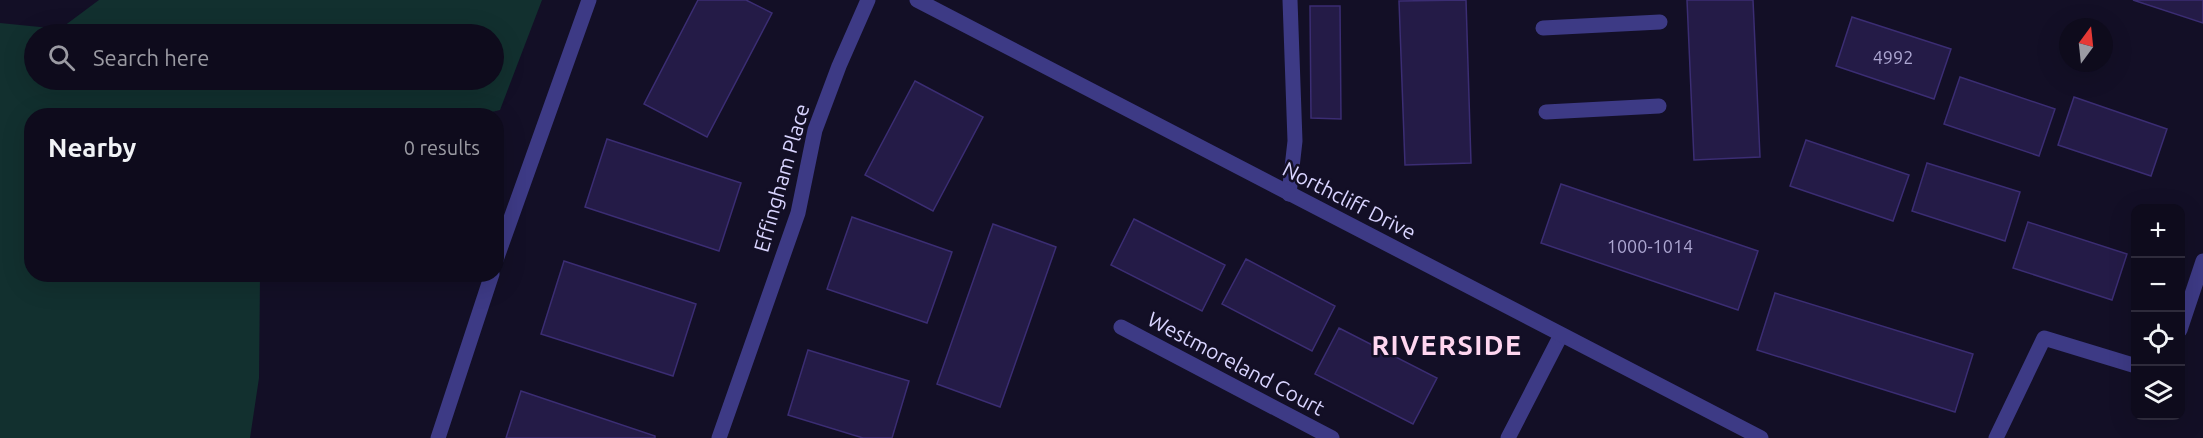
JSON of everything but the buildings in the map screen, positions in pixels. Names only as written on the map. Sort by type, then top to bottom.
[{"type":"street","points":[[504,238],[589,0]]},
{"type":"street","name":"Effingham Place","points":[[719,438],[798,213],[815,130],[838,66],[868,0]]},
{"type":"street","name":"Northcliff Drive","points":[[917,0],[1761,438]]},
{"type":"street","points":[[1289,194],[1295,141],[1290,0]]},
{"type":"street","points":[[1543,28],[1660,22]]},
{"type":"street","points":[[1546,112],[1659,106]]},
{"type":"street","points":[[2185,317],[2203,261]]},
{"type":"street","points":[[438,438],[489,282]]},
{"type":"street","name":"Westmoreland Court","points":[[1121,327],[1332,438]]},
{"type":"street","points":[[1508,438],[1561,334]]},
{"type":"street","points":[[1996,438],[2044,338],[2131,364]]},
{"type":"green space","points":[[99,0],[542,0],[501,108],[24,108],[24,282],[260,282],[259,378],[250,438],[0,438],[0,23],[24,25],[24,90],[504,90],[504,24],[67,24]]},
{"type":"district","name":"RIVERSIDE","points":[[1447,346]]}]
